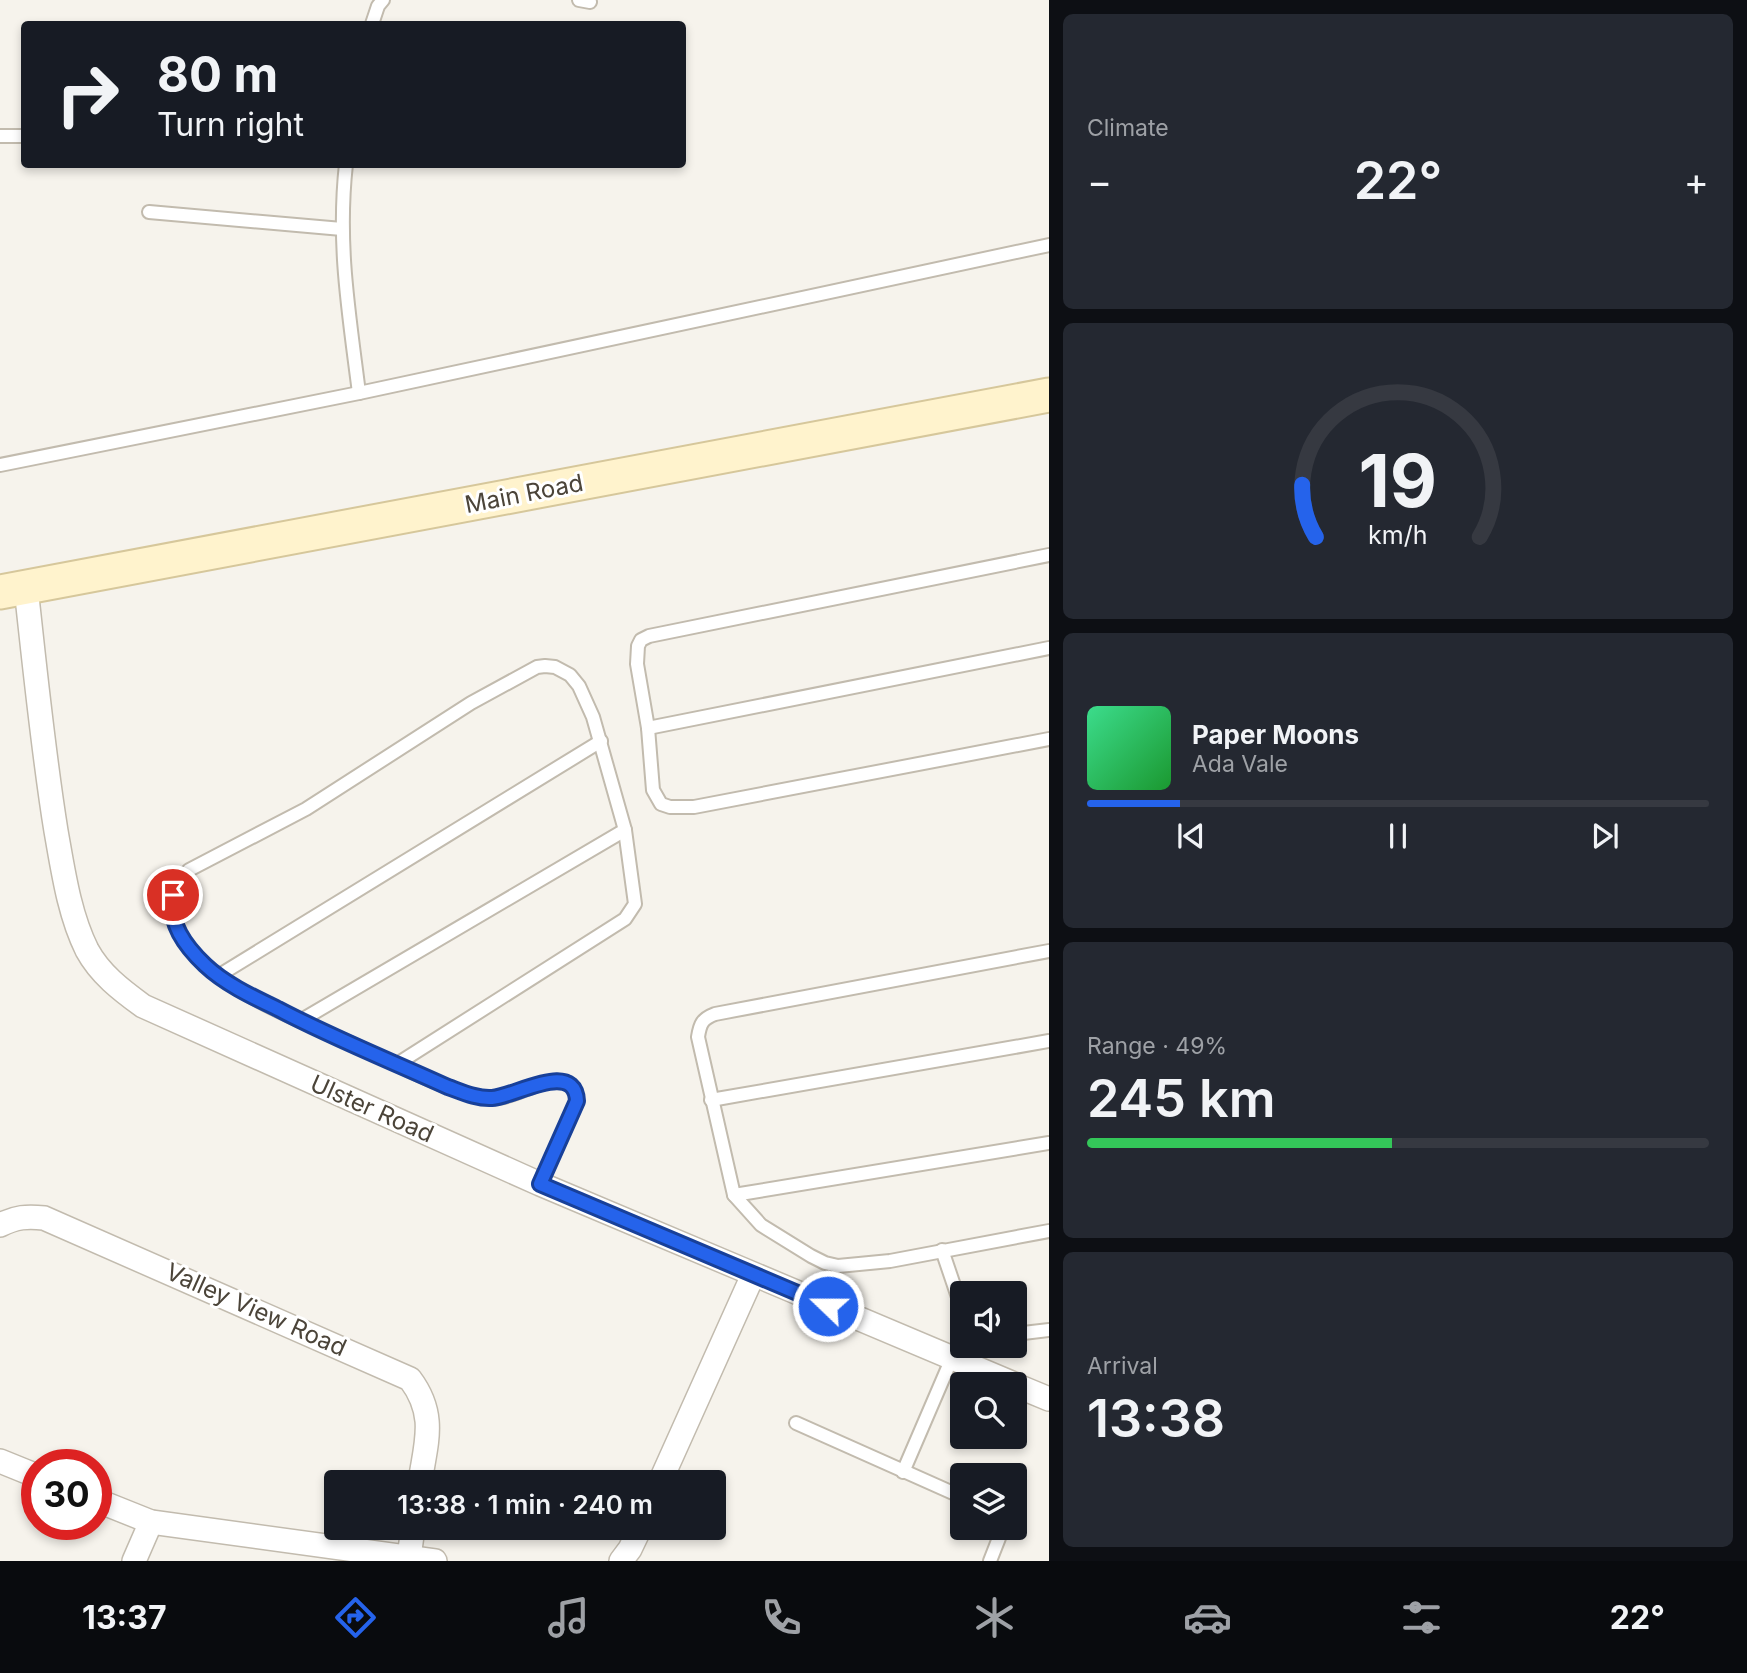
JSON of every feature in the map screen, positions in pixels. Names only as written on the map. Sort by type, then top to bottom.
[{"type":"main road","name":"Main Road","points":[[13,590],[1049,395]]},
{"type":"street","name":"Ulster Road","points":[[13,590],[69,897],[88,950],[109,980],[143,1006],[540,1184],[950,1357]]},
{"type":"street","name":"Valley View Road","points":[[0,1225],[26,1216],[44,1218],[410,1379],[425,1404],[428,1423],[422,1470]]},
{"type":"street","points":[[665,1470],[753,1275]]},
{"type":"street","name":"Ulster Road","points":[[952,1358],[986,1372]]},
{"type":"street","name":"Ulster Road","points":[[1027,1389],[1049,1399]]},
{"type":"street","points":[[0,1461],[21,1470]]},
{"type":"street","points":[[112,1506],[151,1522],[435,1561]]},
{"type":"street","points":[[134,1561],[151,1522]]},
{"type":"street","points":[[409,1557],[412,1540]]},
{"type":"street","points":[[621,1561],[634,1540]]},
{"type":"lane","points":[[373,21],[383,0]]},
{"type":"lane","points":[[0,136],[21,136]]},
{"type":"lane","points":[[346,168],[343,269],[359,393]]},
{"type":"lane","points":[[149,212],[342,229]]},
{"type":"lane","points":[[0,466],[359,393],[1049,245]]},
{"type":"lane","points":[[1049,555],[644,638],[638,646],[637,664],[648,728],[653,790],[656,798],[670,807],[683,808],[1049,739]]},
{"type":"lane","points":[[648,728],[1049,648]]},
{"type":"lane","points":[[397,1064],[625,919],[633,908],[636,898],[625,830],[601,741],[579,686],[570,675],[555,667],[537,667],[471,703],[306,808],[189,870],[173,895],[171,908],[173,921],[188,945],[218,976],[300,1021],[448,1087],[488,1098],[507,1097],[555,1080],[573,1087],[577,1093],[577,1101],[540,1184]]},
{"type":"lane","points":[[218,976],[601,741]]},
{"type":"lane","points":[[300,1021],[625,830]]},
{"type":"lane","points":[[1049,951],[738,1008],[705,1018],[700,1025],[698,1037],[734,1195],[761,1225],[825,1263],[838,1266],[870,1263],[1049,1231]]},
{"type":"lane","points":[[711,1100],[1049,1041]]},
{"type":"lane","points":[[734,1195],[1049,1143]]},
{"type":"lane","points":[[942,1250],[953,1281]]},
{"type":"lane","points":[[1027,1333],[1049,1330]]},
{"type":"lane","points":[[903,1472],[952,1358]]},
{"type":"lane","points":[[796,1423],[950,1492]]},
{"type":"lane","points":[[990,1561],[998,1540]]},
{"type":"route","points":[[173,895],[173,921],[204,964],[249,995],[300,1021],[448,1087],[473,1095],[488,1098],[507,1097],[555,1080],[573,1087],[577,1093],[577,1101],[540,1184],[828,1306]]}]
